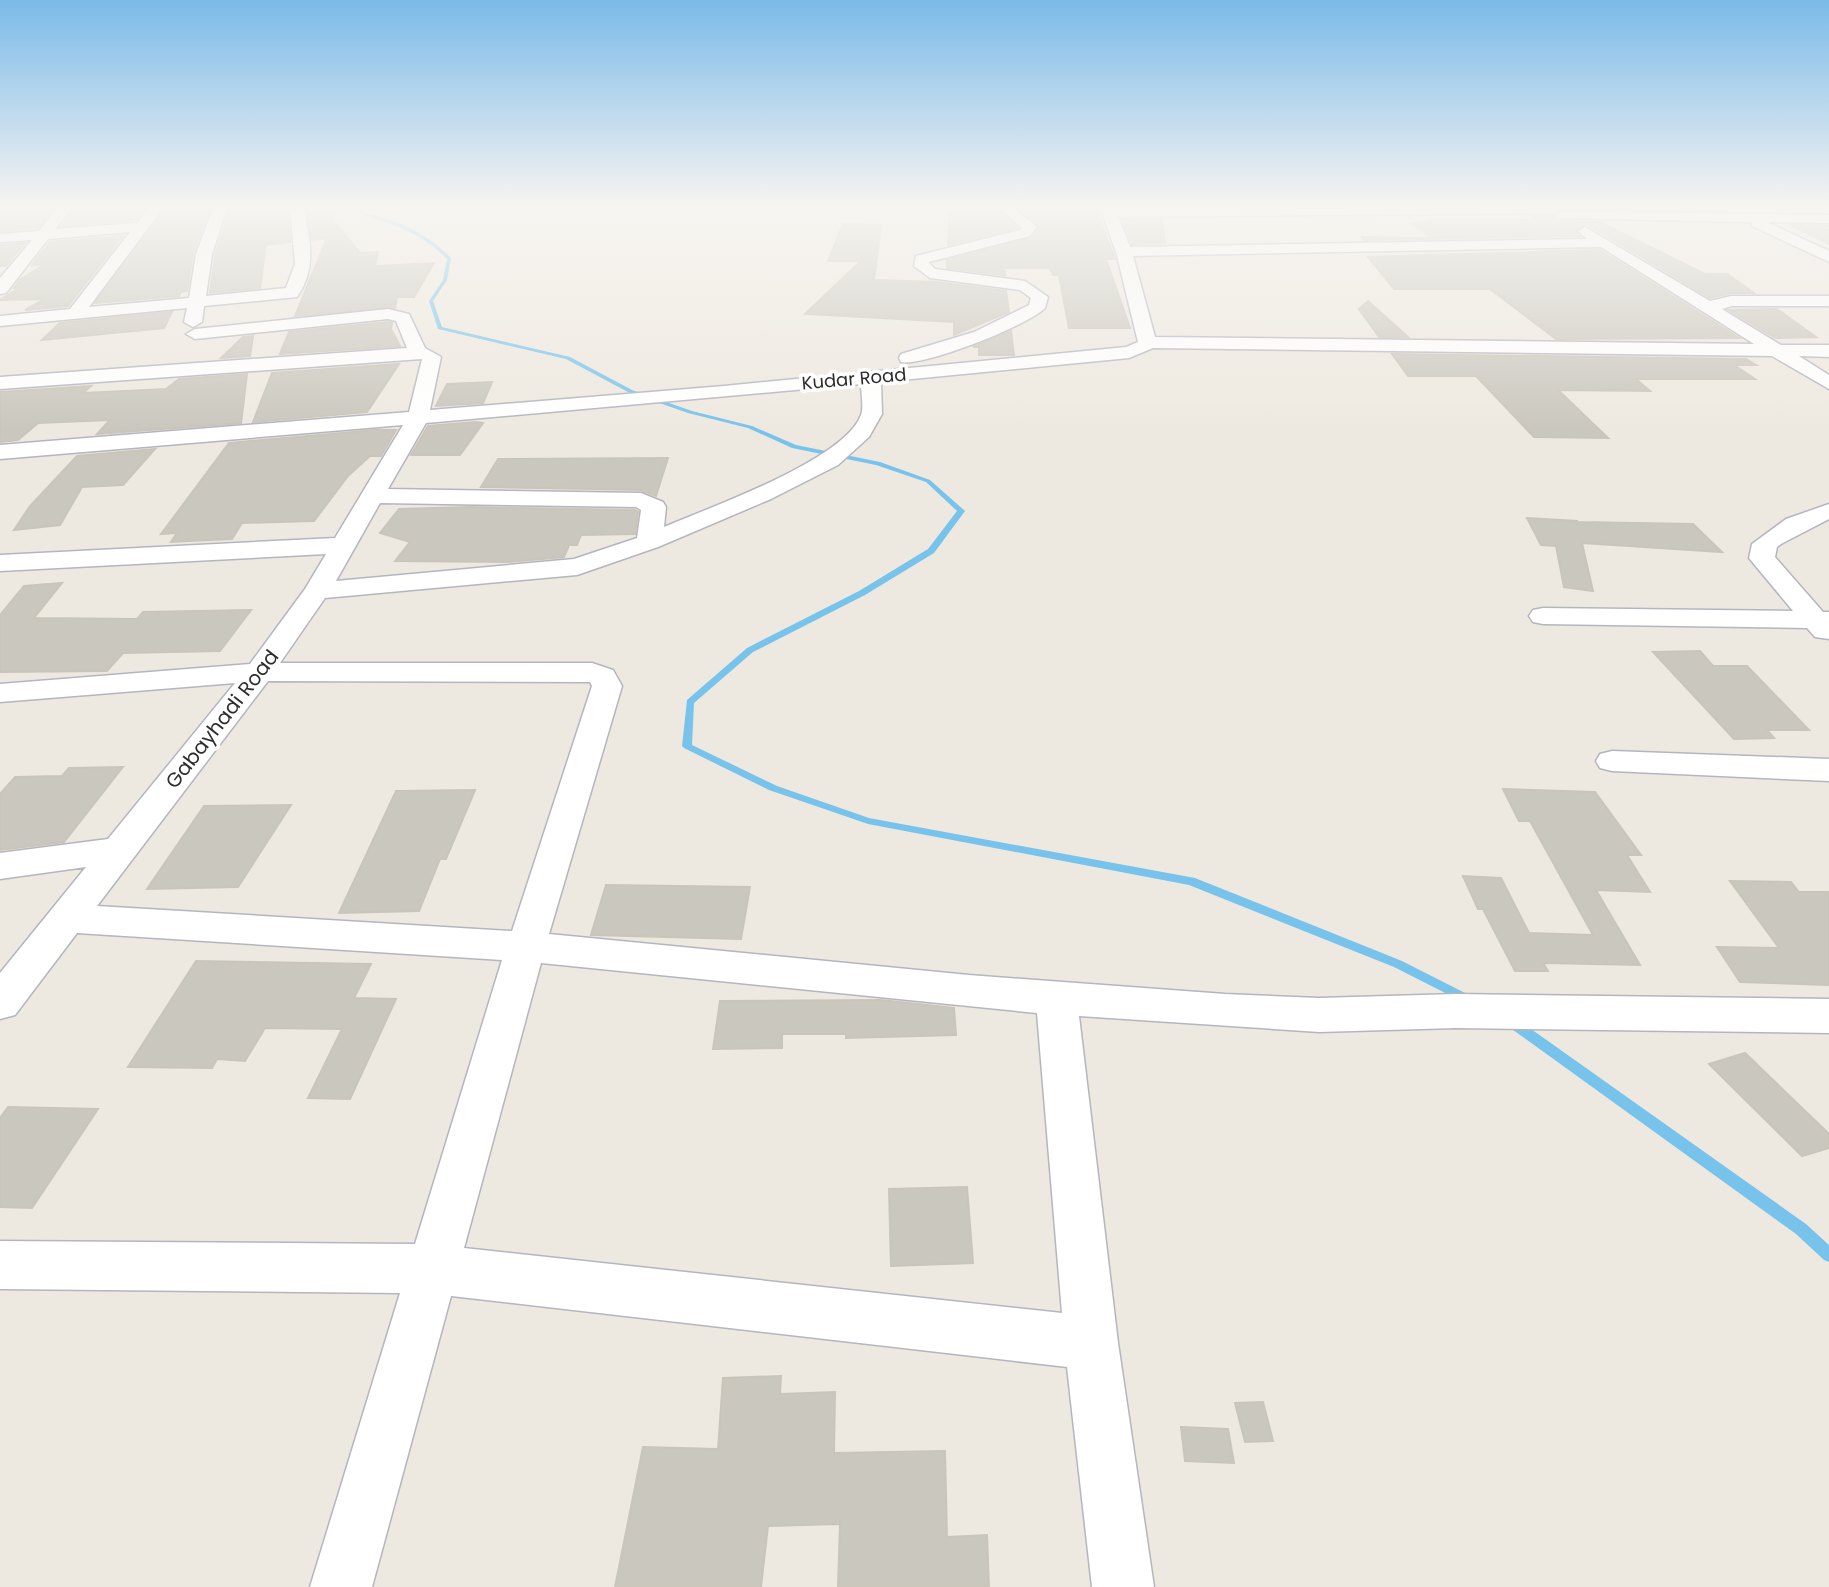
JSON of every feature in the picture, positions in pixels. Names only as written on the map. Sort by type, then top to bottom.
[{"type":"street","points":[[75,314],[99,282]]},
{"type":"street","points":[[198,366],[192,316],[200,282]]},
{"type":"street","points":[[0,321],[282,296],[294,291],[297,282]]},
{"type":"street","points":[[811,383],[856,367],[933,353],[980,336],[1036,308],[1040,297],[1025,286],[996,282]]},
{"type":"street","points":[[1132,282],[1147,342]]},
{"type":"street","points":[[1663,282],[1829,383]]},
{"type":"street","points":[[1705,308],[1731,301],[1829,301]]},
{"type":"street","points":[[0,383],[198,366],[418,353],[403,318],[388,314],[195,334]]},
{"type":"street","name":"Kudar Road","points":[[0,452],[871,378],[1129,352],[1145,346],[1147,342],[1829,351]]},
{"type":"street","name":"Gabayhadi Road","points":[[0,1003],[259,672],[317,591],[418,418],[432,357],[418,353]]},
{"type":"street","points":[[317,591],[565,569],[598,562],[763,494],[830,460],[861,432],[872,414],[871,378]]},
{"type":"street","points":[[374,496],[641,500],[654,507],[649,542]]},
{"type":"street","points":[[1824,625],[1762,558],[1765,544],[1782,530],[1808,516],[1829,511]]},
{"type":"street","points":[[0,563],[346,545]]},
{"type":"street","points":[[1543,616],[1824,625]]},
{"type":"street","points":[[0,693],[259,672],[592,672],[602,676],[607,686],[526,947],[341,1587]]},
{"type":"street","points":[[1612,761],[1829,770]]},
{"type":"street","points":[[0,866],[120,850]]},
{"type":"street","points":[[67,918],[526,947],[1056,998],[1319,1015],[1456,1011],[1829,1016]]},
{"type":"street","points":[[1056,998],[1091,1343],[1123,1587]]},
{"type":"street","points":[[0,1265],[431,1269],[1091,1343]]},
{"type":"building","points":[[18,282],[87,282],[68,306],[25,310],[45,299],[0,300],[19,288],[14,288]]},
{"type":"building","points":[[111,282],[188,282],[187,291],[179,296],[95,303]]},
{"type":"building","points":[[211,282],[261,282],[260,288],[210,293]]},
{"type":"building","points":[[309,282],[423,282],[414,297],[397,297],[395,308],[295,316]]},
{"type":"building","points":[[839,282],[936,282],[1006,291],[1009,312],[954,335],[954,322],[805,314]]},
{"type":"building","points":[[1060,282],[1114,282],[1130,328],[1069,328]]},
{"type":"building","points":[[1388,282],[1651,282],[1739,338],[1556,339],[1490,289],[1394,289]]},
{"type":"building","points":[[1684,282],[1738,282],[1754,293],[1731,293],[1710,298]]},
{"type":"building","points":[[1368,301],[1408,337],[1379,337],[1359,309]]},
{"type":"building","points":[[1777,309],[1816,337],[1775,338],[1729,310]]},
{"type":"building","points":[[172,312],[164,328],[42,340],[60,323]]},
{"type":"building","points":[[392,323],[391,329],[400,346],[280,354],[289,332]]},
{"type":"building","points":[[1011,331],[1014,355],[979,355],[979,347],[973,347]]},
{"type":"building","points":[[253,336],[250,356],[221,358],[243,337]]},
{"type":"building","points":[[1392,354],[1746,359],[1756,365],[1734,365],[1755,379],[1636,379],[1650,391],[1558,390],[1608,438],[1534,437],[1476,376],[1408,376]]},
{"type":"building","points":[[399,364],[367,412],[253,422],[272,373]]},
{"type":"building","points":[[247,374],[241,423],[97,434],[110,420],[38,423],[18,440],[0,442],[0,392],[91,386],[83,393],[166,389],[179,379]]},
{"type":"building","points":[[492,382],[483,403],[436,406],[447,384]]},
{"type":"building","points":[[483,423],[460,455],[411,455],[428,426]]},
{"type":"building","points":[[396,430],[381,456],[370,456],[348,476],[314,521],[242,523],[232,539],[171,542],[177,533],[161,534],[229,443]]},
{"type":"building","points":[[155,449],[123,485],[82,487],[60,525],[14,530],[30,506],[77,456]]},
{"type":"building","points":[[668,458],[656,496],[641,490],[481,487],[498,459]]},
{"type":"building","points":[[469,507],[638,512],[635,534],[581,535],[577,545],[569,545],[564,557],[507,562],[395,561],[410,542],[380,533],[399,509]]},
{"type":"building","points":[[1527,518],[1577,521],[1577,525],[1578,522],[1693,524],[1722,552],[1582,543],[1593,591],[1564,587],[1556,546],[1541,545]]},
{"type":"building","points":[[62,583],[34,618],[137,619],[143,612],[251,610],[220,651],[123,653],[107,671],[0,672],[0,615],[24,586]]},
{"type":"building","points":[[1700,651],[1713,666],[1747,666],[1809,730],[1767,730],[1774,738],[1734,739],[1653,652]]},
{"type":"building","points":[[123,767],[64,842],[0,850],[0,794],[15,777],[62,776],[69,768]]},
{"type":"building","points":[[1503,789],[1595,792],[1641,855],[1627,855],[1650,892],[1596,890],[1640,965],[1543,963],[1548,971],[1515,971],[1483,909],[1478,909],[1463,876],[1501,878],[1529,933],[1593,935],[1530,821],[1519,821]]},
{"type":"building","points":[[475,790],[446,859],[440,859],[419,911],[339,913],[396,791]]},
{"type":"building","points":[[291,805],[238,887],[147,889],[204,806]]},
{"type":"building","points":[[1730,881],[1791,882],[1799,892],[1829,892],[1829,985],[1740,982],[1717,947],[1779,948]]},
{"type":"building","points":[[606,885],[750,887],[741,939],[591,935]]},
{"type":"building","points":[[196,961],[371,964],[354,998],[396,999],[350,1099],[308,1098],[342,1029],[265,1028],[245,1061],[217,1059],[212,1068],[128,1067]]},
{"type":"building","points":[[881,1000],[954,1008],[956,1035],[846,1038],[846,1034],[782,1034],[782,1048],[713,1049],[720,1001]]},
{"type":"building","points":[[1745,1053],[1829,1134],[1829,1148],[1802,1156],[1709,1064]]},
{"type":"building","points":[[8,1107],[98,1109],[32,1208],[0,1207],[0,1118]]},
{"type":"building","points":[[967,1187],[973,1263],[891,1266],[889,1189]]},
{"type":"building","points":[[781,1376],[780,1394],[835,1392],[834,1453],[945,1451],[947,1537],[987,1535],[989,1587],[838,1587],[840,1524],[768,1526],[761,1587],[615,1587],[643,1447],[718,1449],[723,1378]]},
{"type":"building","points":[[1263,1402],[1273,1441],[1245,1442],[1235,1403]]},
{"type":"building","points":[[1181,1427],[1228,1429],[1234,1463],[1185,1461]]},
{"type":"waterway","points":[[444,282],[431,301],[440,328],[568,358],[630,391],[690,412],[750,427],[794,447],[878,463],[928,481],[961,511],[931,551],[862,593],[750,650],[690,702],[687,746],[773,788],[868,821],[1191,881],[1398,964],[1467,999]]},
{"type":"waterway","points":[[1513,1023],[1801,1229],[1829,1255]]}]
